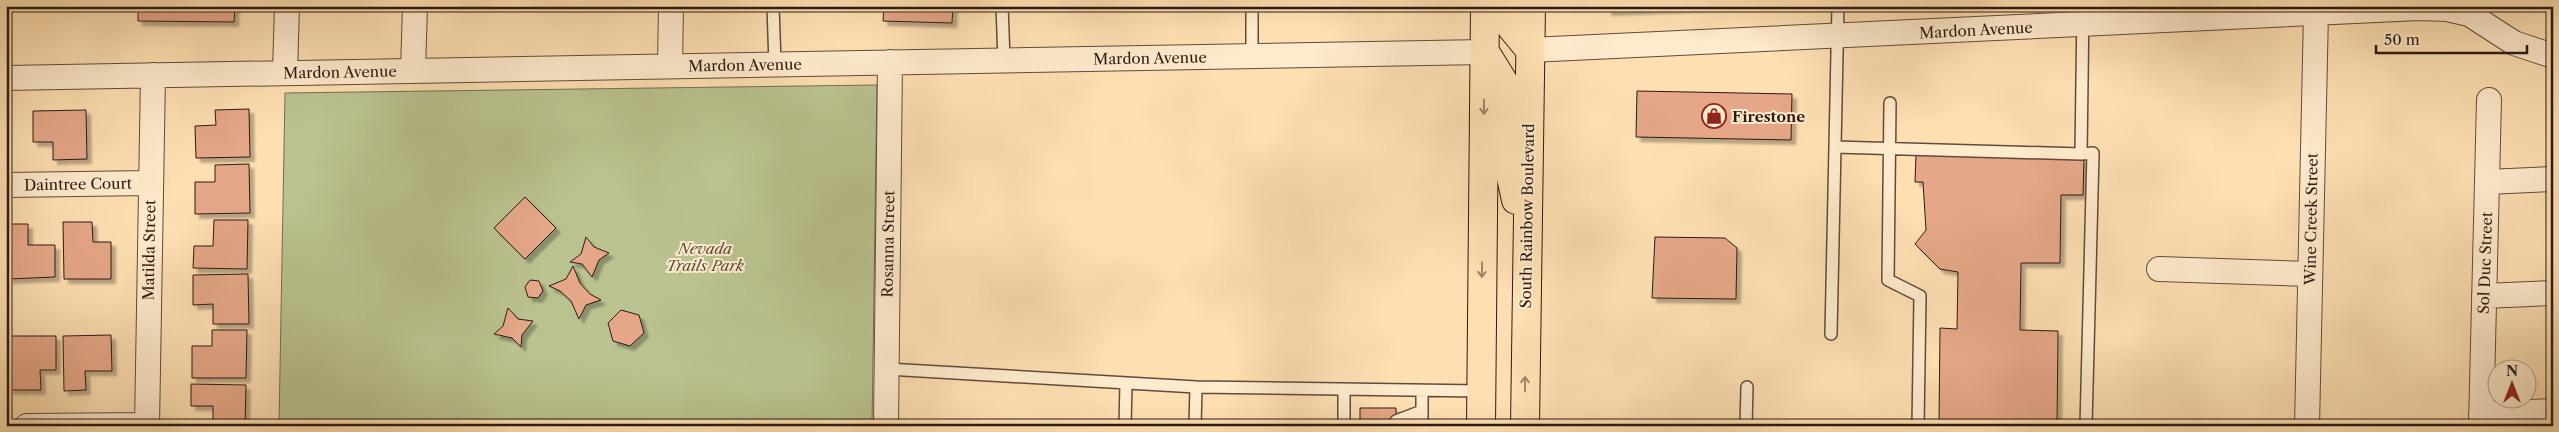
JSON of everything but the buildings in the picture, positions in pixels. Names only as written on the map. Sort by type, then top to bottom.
[{"type":"main road","points":[[1481,426],[1485,6]]},
{"type":"main road","points":[[1507,6],[1511,27],[1530,50]]},
{"type":"main road","name":"South Rainbow Boulevard","points":[[1525,426],[1526,248],[1531,6]]},
{"type":"main road","points":[[1484,52],[1503,81],[1506,91],[1506,154],[1526,248]]},
{"type":"street","points":[[285,73],[287,6]]},
{"type":"street","points":[[413,71],[415,6]]},
{"type":"street","points":[[670,66],[671,6]]},
{"type":"street","name":"Mardon Avenue","points":[[1530,50],[1837,37],[2082,15],[2447,8],[2469,14],[2481,20],[2514,43],[2553,56]]},
{"type":"street","name":"Wine Creek Street","points":[[2307,426],[2316,12]]},
{"type":"street","name":"Mardon Avenue","points":[[6,78],[1484,52]]},
{"type":"street","name":"Rosanna Street","points":[[886,426],[890,62]]},
{"type":"street","name":"Matilda Street","points":[[147,425],[153,75]]},
{"type":"street","name":"Sol Duc Street","points":[[2481,420],[2489,100]]},
{"type":"street","points":[[2487,182],[2553,178]]},
{"type":"street","name":"Daintree Court","points":[[6,185],[150,183]]},
{"type":"street","points":[[2159,269],[2310,274]]},
{"type":"street","points":[[2484,296],[2553,293]]},
{"type":"street","points":[[2481,420],[2553,411]]},
{"type":"street","points":[[27,426],[147,425]]},
{"type":"lane","points":[[773,6],[775,64]]},
{"type":"lane","points":[[1002,6],[1004,60]]},
{"type":"lane","points":[[1252,6],[1252,56]]},
{"type":"lane","points":[[1830,334],[1838,6]]},
{"type":"lane","points":[[2081,154],[2082,15]]},
{"type":"lane","points":[[1890,103],[1888,280],[1920,296],[1918,426]]},
{"type":"lane","points":[[1835,147],[2093,153],[2086,426]]},
{"type":"lane","points":[[887,369],[1196,387],[1481,391]]},
{"type":"lane","points":[[1125,426],[1126,383]]},
{"type":"lane","points":[[1195,426],[1196,387]]},
{"type":"lane","points":[[1746,426],[1747,387]]},
{"type":"lane","points":[[1344,390],[1344,426]]},
{"type":"lane","points":[[1422,391],[1422,426]]},
{"type":"lane","points":[[1396,421],[1422,412]]},
{"type":"green space","name":"Nevada Trails Park","points":[[877,85],[872,426],[279,426],[285,93]]},
{"type":"place","name":"Firestone","points":[[1714,116]]}]
